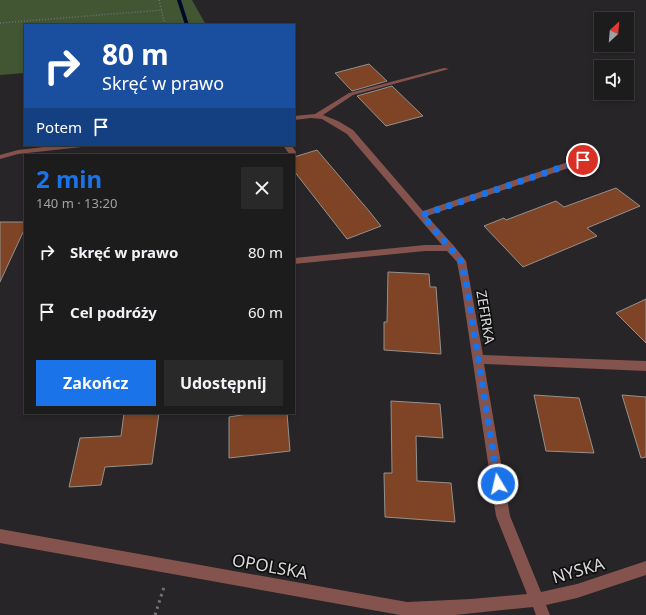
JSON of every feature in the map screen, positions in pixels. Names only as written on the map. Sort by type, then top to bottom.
[{"type":"street","points":[[318,115],[351,94],[446,69]]},
{"type":"street","name":"ZEFIRKA","points":[[295,118],[318,115],[336,122],[350,132],[461,261],[466,283],[503,516],[536,600]]},
{"type":"street","points":[[0,156],[18,152],[73,146]]},
{"type":"street","points":[[288,146],[292,152]]},
{"type":"street","points":[[422,215],[583,160]]},
{"type":"street","points":[[295,261],[425,248],[451,248]]},
{"type":"street","points":[[478,359],[646,366]]},
{"type":"street","name":"OPOLSKA","points":[[0,536],[407,609],[457,608],[536,600]]},
{"type":"street","name":"NYSKA","points":[[536,600],[589,587],[646,568]]},
{"type":"street","points":[[536,600],[543,615]]},
{"type":"path","points":[[159,0],[165,24]]},
{"type":"path","points":[[0,23],[162,10]]},
{"type":"path","points":[[155,615],[171,567]]},
{"type":"green space","points":[[0,0],[192,0],[205,24],[24,24],[24,73],[0,75]]},
{"type":"building","points":[[369,64],[387,81],[352,91],[335,73]]},
{"type":"building","points":[[392,86],[423,116],[386,126],[357,96]]},
{"type":"building","points":[[317,150],[381,226],[347,239],[295,172],[295,157]]},
{"type":"building","points":[[616,188],[640,206],[587,228],[597,236],[523,267],[484,226],[504,218],[506,220],[556,201],[564,207]]},
{"type":"building","points":[[0,222],[24,222],[24,230],[0,282]]},
{"type":"building","points":[[388,272],[429,274],[430,287],[436,287],[441,354],[384,350],[384,322],[387,322]]},
{"type":"building","points":[[646,299],[646,343],[616,313]]},
{"type":"building","points":[[534,395],[579,398],[594,453],[546,451]]},
{"type":"building","points":[[622,395],[646,397],[646,457],[641,458]]},
{"type":"building","points":[[391,401],[440,404],[443,438],[416,436],[417,481],[451,483],[455,522],[385,517],[384,473],[392,473]]},
{"type":"building","points":[[124,414],[159,414],[152,464],[105,467],[101,485],[69,487],[80,438],[121,436]]},
{"type":"building","points":[[248,414],[287,414],[290,451],[229,458],[229,417]]},
{"type":"waterway","points":[[179,0],[187,24]]},
{"type":"route","points":[[498,484],[466,283],[461,261],[422,215],[583,160]]}]
